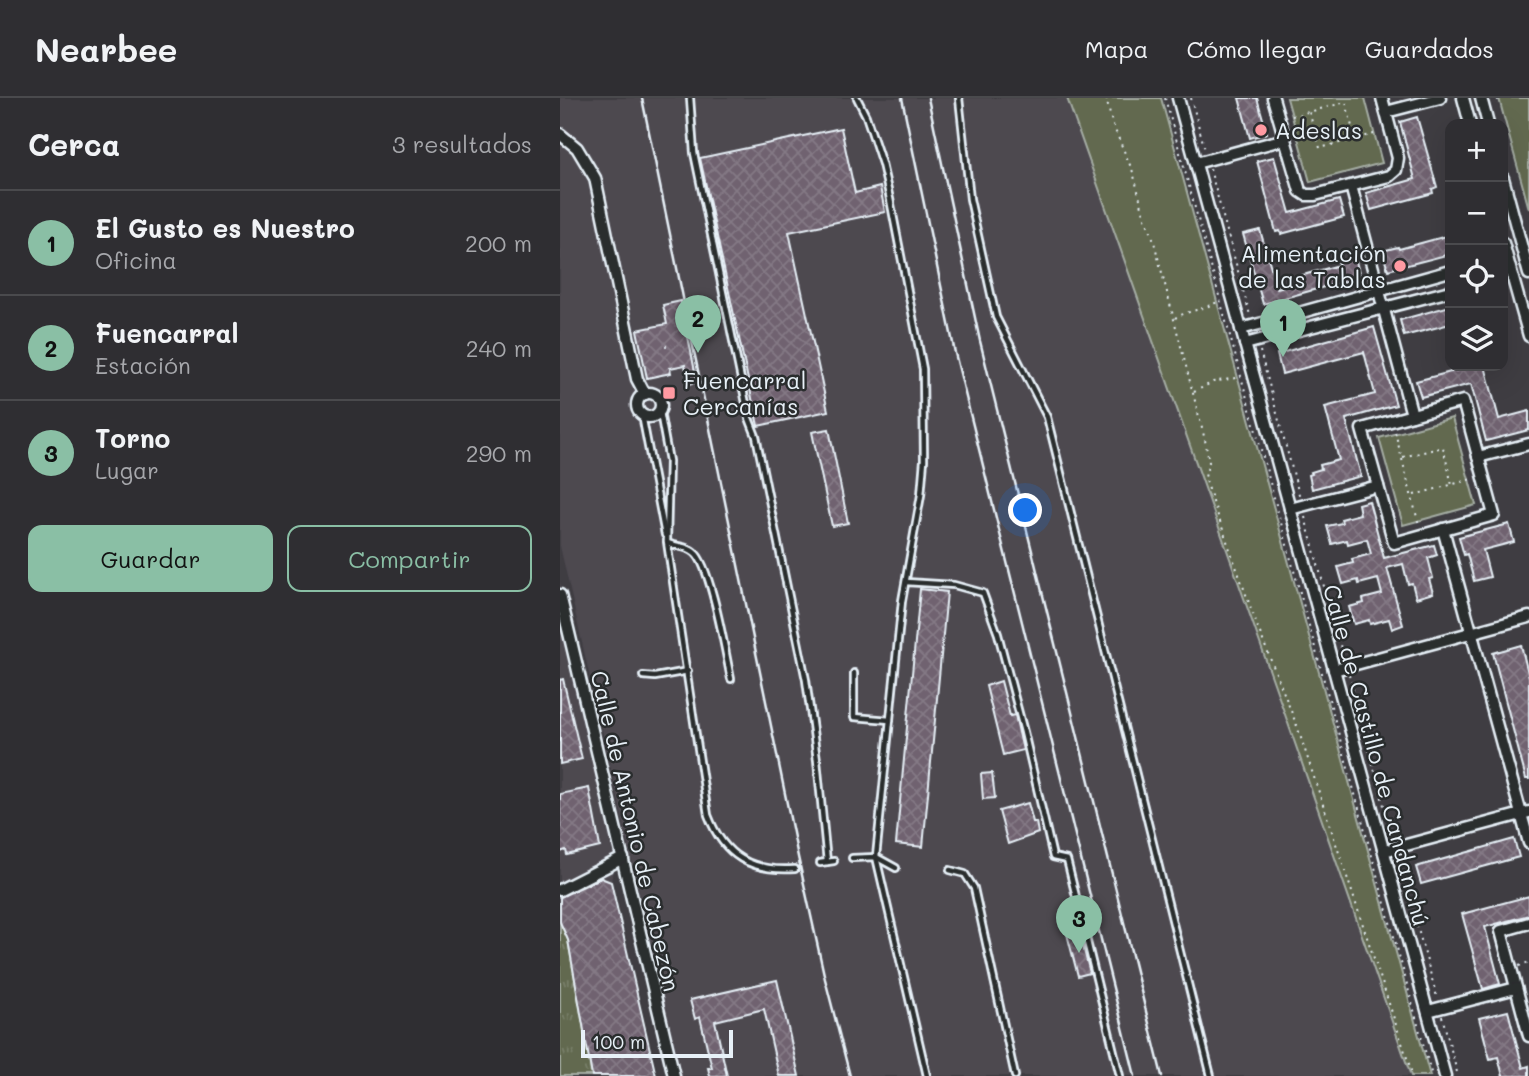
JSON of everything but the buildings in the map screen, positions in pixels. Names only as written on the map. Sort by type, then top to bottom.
[{"type":"street","name":"Calle de Castillo de Candanchú","points":[[1178,98],[1445,1076]]},
{"type":"street","points":[[1273,98],[1300,191],[1306,195],[1389,176],[1396,170],[1398,158],[1382,98]]},
{"type":"street","points":[[1386,112],[1440,98]]},
{"type":"street","points":[[1463,98],[1469,119]]},
{"type":"street","points":[[1481,98],[1487,119]]},
{"type":"street","points":[[560,134],[577,148],[595,178],[637,380],[645,394]]},
{"type":"street","points":[[1196,163],[1285,139]]},
{"type":"street","points":[[1504,182],[1526,252],[1529,272],[1508,276]]},
{"type":"street","points":[[1351,186],[1412,415]]},
{"type":"street","points":[[1508,256],[1526,252]]},
{"type":"street","points":[[1241,329],[1445,272]]},
{"type":"street","points":[[1508,279],[1529,336]]},
{"type":"street","points":[[1245,344],[1445,292]]},
{"type":"street","points":[[652,393],[659,397],[662,405],[660,412],[653,417],[642,415],[637,406],[639,399],[652,393]]},
{"type":"street","points":[[1463,401],[1494,515],[1394,542],[1362,429],[1412,415],[1463,401]]},
{"type":"street","points":[[1478,457],[1529,444]]},
{"type":"street","points":[[1290,509],[1378,486]]},
{"type":"street","points":[[1443,529],[1525,813],[1529,843]]},
{"type":"street","name":"Calle de Antonio de Cabezón","points":[[560,595],[674,1076]]},
{"type":"street","points":[[1334,670],[1529,617]]},
{"type":"street","points":[[1384,851],[1525,813]]},
{"type":"street","points":[[560,890],[623,858]]},
{"type":"street","points":[[1529,923],[1501,931],[1529,1036]]},
{"type":"street","points":[[1428,1012],[1516,988]]},
{"type":"lane","points":[[690,98],[694,153],[806,680],[827,862]]},
{"type":"lane","points":[[857,98],[882,164],[923,369],[922,484],[906,582],[876,857],[928,1076]]},
{"type":"lane","points":[[959,98],[970,199],[989,291],[996,317],[1048,417],[1211,1076]]},
{"type":"lane","points":[[660,412],[669,461],[667,542]]},
{"type":"lane","points":[[642,415],[667,542],[708,815],[721,839],[746,863],[771,870],[795,869]]},
{"type":"lane","points":[[667,542],[694,551],[699,557],[712,589],[732,679]]},
{"type":"lane","points":[[906,582],[954,585],[983,593],[998,634],[1053,857],[1067,860],[1120,1076]]},
{"type":"lane","points":[[643,676],[655,677],[688,671]]},
{"type":"lane","points":[[854,674],[854,717],[890,720]]},
{"type":"lane","points":[[852,858],[876,857],[896,868]]},
{"type":"lane","points":[[820,863],[834,861]]},
{"type":"lane","points":[[950,870],[965,874],[974,888],[1015,1076]]},
{"type":"path","points":[[1106,98],[1112,123],[1133,173],[1152,234],[1193,392],[1209,463],[1206,477],[1212,499],[1258,628],[1297,726],[1413,1076]]},
{"type":"path","points":[[1165,98],[1432,1076]]},
{"type":"path","points":[[1191,98],[1206,153]]},
{"type":"path","points":[[1497,100],[1501,98]]},
{"type":"path","points":[[1292,116],[1346,102],[1355,139]]},
{"type":"path","points":[[1309,112],[1320,148],[1374,134]]},
{"type":"path","points":[[1210,169],[1251,317]]},
{"type":"path","points":[[1174,318],[1189,310],[1203,310],[1217,302]]},
{"type":"path","points":[[665,346],[672,345]]},
{"type":"path","points":[[1260,350],[1300,496]]},
{"type":"path","points":[[1193,392],[1213,382],[1241,377]]},
{"type":"path","points":[[1392,421],[1422,535]]},
{"type":"path","points":[[1402,457],[1443,447],[1452,485]]},
{"type":"path","points":[[1412,496],[1483,476]]},
{"type":"path","points":[[1305,514],[1344,657]]},
{"type":"path","points":[[1348,673],[1393,839]]},
{"type":"path","points":[[1400,863],[1437,999]]},
{"type":"path","points":[[1518,967],[1529,962]]},
{"type":"path","points":[[1442,1017],[1458,1076]]},
{"type":"shaded area","points":[[560,98],[1067,98],[1411,1076],[681,1076],[560,546]]},
{"type":"shaded area","points":[[560,582],[616,853],[611,882],[656,1076],[560,922]]},
{"type":"green space","points":[[1067,98],[1161,98],[1430,1076],[1411,1076]]},
{"type":"green space","points":[[1287,98],[1365,98],[1382,163],[1310,182]]},
{"type":"green space","points":[[1499,98],[1529,98],[1529,209],[1508,132],[1508,119],[1504,119]]},
{"type":"green space","points":[[1452,418],[1476,505],[1403,525],[1379,438]]},
{"type":"green space","points":[[560,922],[568,940],[592,1076],[560,1076]]},
{"type":"railway","points":[[642,98],[798,857],[850,1076]]},
{"type":"railway","points":[[902,98],[955,353],[1135,1076]]},
{"type":"railway","points":[[928,98],[980,341],[1162,1076]]},
{"type":"place","name":"Adeslas","points":[[1261,130]]},
{"type":"place","name":"Alimentación de las Tablas","points":[[1400,266]]},
{"type":"place","name":"Fuencarral","points":[[698,353]]},
{"type":"place","name":"El Gusto es Nuestro","points":[[1283,357]]},
{"type":"place","name":"Fuencarral Cercanías","points":[[669,393]]},
{"type":"place","name":"Torno","points":[[1079,953]]}]
